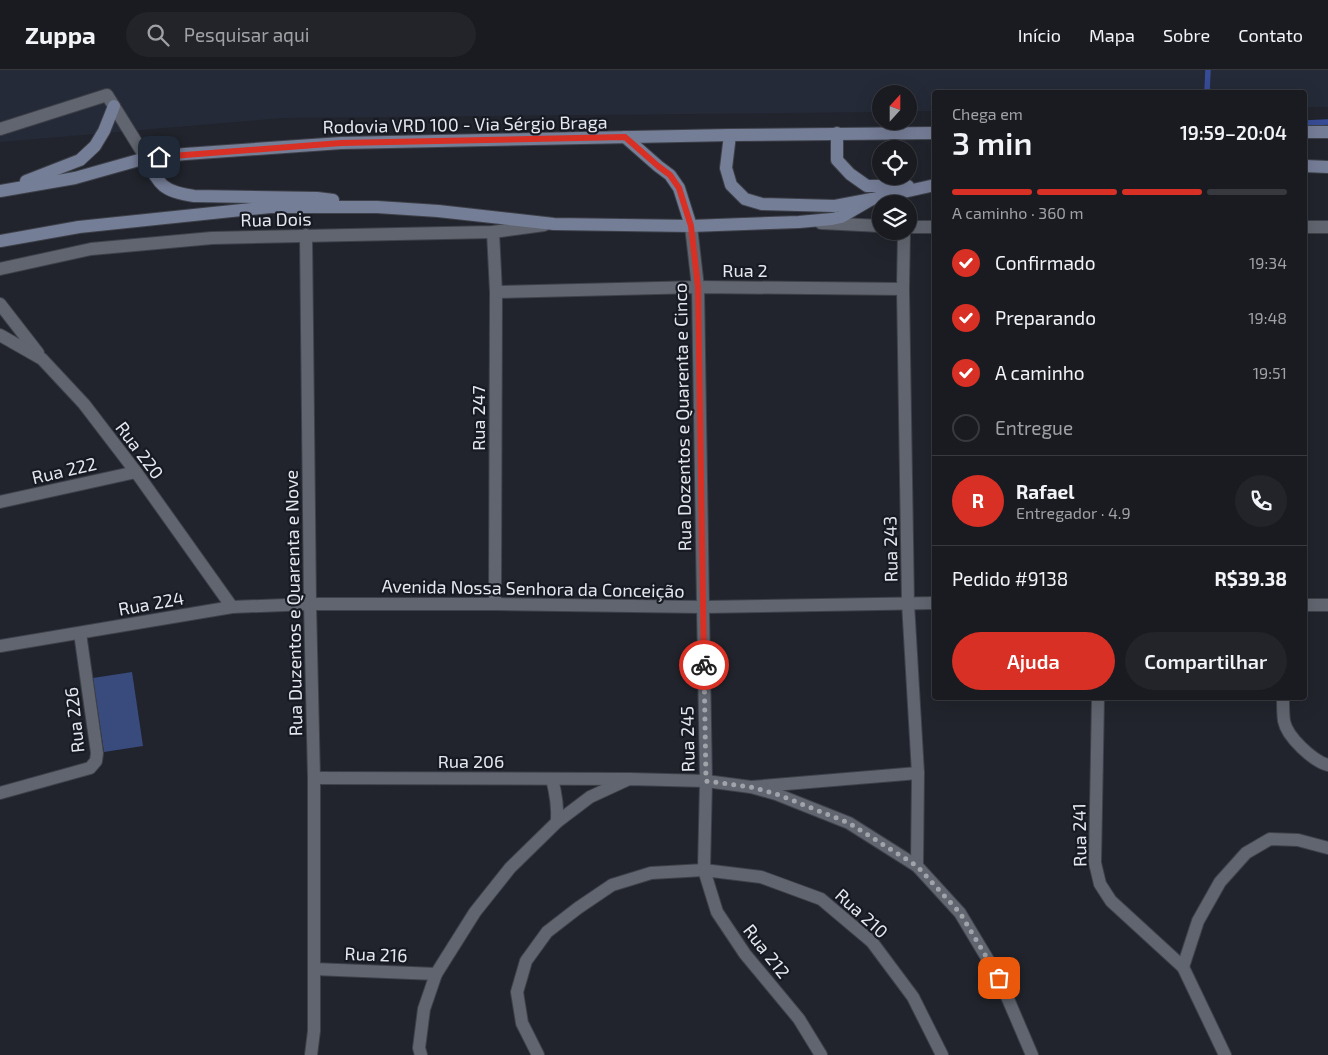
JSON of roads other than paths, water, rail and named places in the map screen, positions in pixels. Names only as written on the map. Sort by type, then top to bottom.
[{"type":"main road","points":[[0,191],[80,160],[95,146],[104,131],[111,100]]},
{"type":"main road","points":[[1307,132],[1328,132]]},
{"type":"main road","points":[[837,133],[837,160],[850,174],[867,186],[932,185]]},
{"type":"main road","name":"Rodovia VRD 100 - Via Sérgio Braga","points":[[0,191],[75,178],[146,158],[341,143],[837,133],[932,133]]},
{"type":"main road","points":[[730,135],[726,168],[731,185],[745,199],[762,204],[835,206],[872,200]]},
{"type":"main road","points":[[625,137],[670,175],[679,188],[691,226]]},
{"type":"main road","points":[[146,158],[155,177],[166,188],[179,194],[194,196],[316,198],[554,224],[691,226],[799,222],[842,217],[872,200]]},
{"type":"main road","points":[[1307,166],[1328,166]]},
{"type":"main road","points":[[892,195],[932,185]]},
{"type":"main road","points":[[0,242],[79,227],[270,207],[378,207],[438,211]]},
{"type":"street","points":[[0,129],[111,100],[146,158]]},
{"type":"street","points":[[799,222],[872,226]]},
{"type":"street","name":"Rua Dois","points":[[0,269],[91,249],[212,238],[493,232],[554,224]]},
{"type":"street","name":"Rua Dozentos e Quarenta e Cinco","points":[[691,226],[698,287],[703,607]]},
{"type":"street","points":[[917,227],[932,227]]},
{"type":"street","points":[[1307,227],[1328,227]]},
{"type":"street","name":"Rua 247","points":[[493,232],[496,292],[496,604]]},
{"type":"street","name":"Rua Duzentos e Quarenta e Nove","points":[[306,236],[314,778],[314,1031],[311,1055]]},
{"type":"street","name":"Rua 243","points":[[904,240],[908,603],[918,773],[917,866]]},
{"type":"street","name":"Rua 2","points":[[496,292],[698,287],[903,288]]},
{"type":"street","points":[[0,304],[42,359]]},
{"type":"street","name":"Rua 220","points":[[0,335],[42,359],[84,404],[136,472],[232,607]]},
{"type":"street","name":"Rua 222","points":[[0,502],[136,472]]},
{"type":"street","name":"Avenida Nossa Senhora da Conceição","points":[[310,604],[703,607],[932,603]]},
{"type":"street","name":"Rua 224","points":[[0,646],[232,607],[310,604]]},
{"type":"street","points":[[1307,605],[1328,605]]},
{"type":"street","name":"Rua 245","points":[[703,607],[706,781],[704,870]]},
{"type":"street","name":"Rua 226","points":[[0,793],[90,768],[96,761],[97,753],[80,633]]},
{"type":"street","name":"Rua 241","points":[[1098,700],[1095,863],[1100,884],[1111,901],[1183,967]]},
{"type":"street","points":[[1283,700],[1284,723],[1293,739],[1305,752],[1328,765]]},
{"type":"street","points":[[751,787],[918,773]]},
{"type":"street","name":"Rua 206","points":[[314,778],[629,779],[706,781],[751,787]]},
{"type":"street","points":[[552,779],[557,800],[557,822]]},
{"type":"street","points":[[421,1055],[419,1048],[424,1009],[436,974],[475,912],[510,868],[557,822],[590,797],[629,779]]},
{"type":"street","points":[[751,787],[776,794],[849,823],[917,866],[960,913],[999,978],[1032,1055]]},
{"type":"street","points":[[1226,1055],[1183,967],[1198,921],[1220,882],[1246,853],[1270,839],[1298,840],[1328,848]]},
{"type":"street","name":"Rua 212","points":[[704,870],[717,912],[744,954],[799,1019],[818,1051]]},
{"type":"street","name":"Rua 210","points":[[538,1055],[522,1023],[517,992],[526,961],[547,932],[612,885],[651,873],[704,870],[761,878],[821,899],[872,942],[912,997],[942,1055]]},
{"type":"street","name":"Rua 216","points":[[314,970],[436,974]]},
{"type":"waterway","points":[[1207,90],[1208,70]]},
{"type":"waterway","points":[[1307,123],[1328,122]]}]
